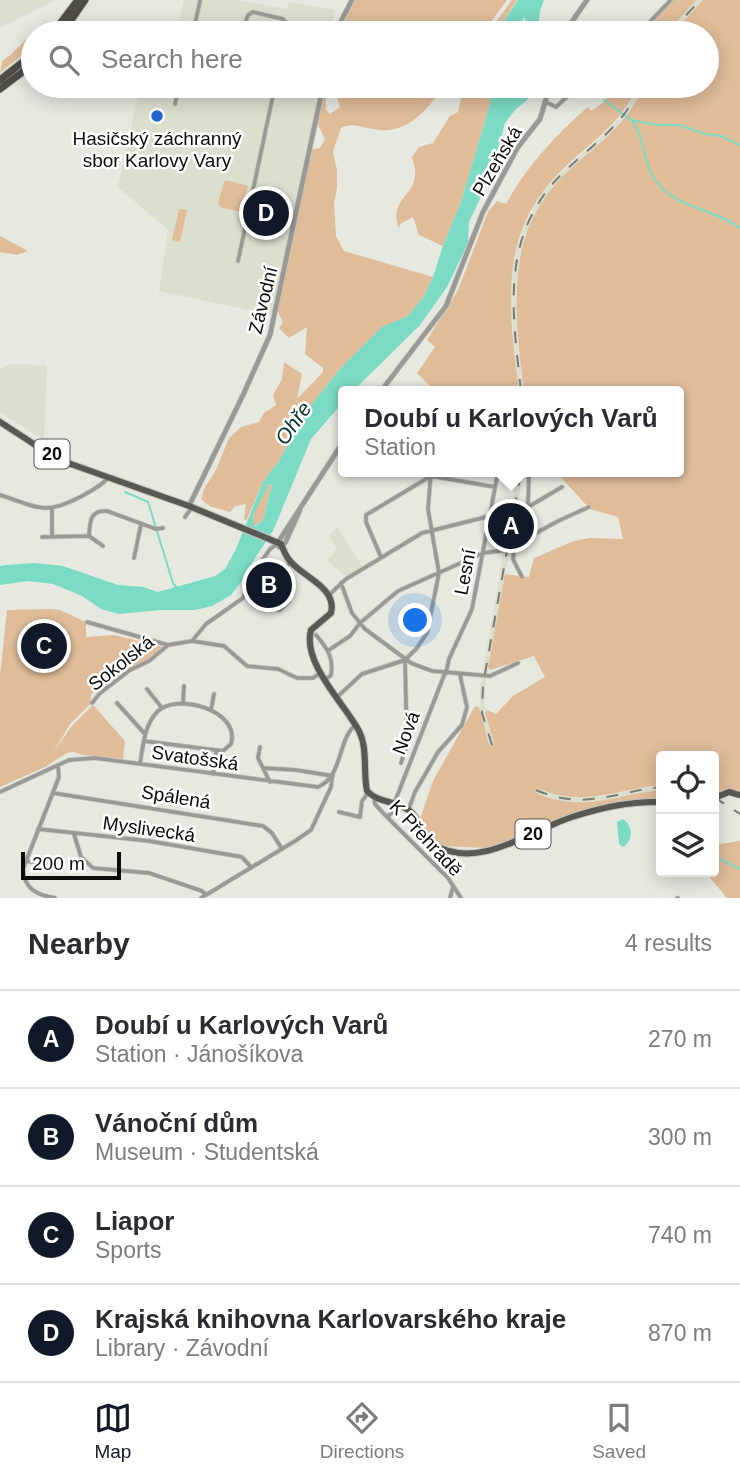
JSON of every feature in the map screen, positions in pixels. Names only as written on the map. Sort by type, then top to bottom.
[{"type":"highway","points":[[62,21],[78,0]]},
{"type":"highway","points":[[70,21],[85,0]]},
{"type":"highway","points":[[0,80],[21,63]]},
{"type":"highway","points":[[0,89],[21,73]]},
{"type":"main road","name":"20","points":[[0,422],[68,463],[190,507],[278,543]]},
{"type":"main road","points":[[278,543],[289,563]]},
{"type":"main road","points":[[278,543],[289,563],[328,595],[332,605],[331,613],[315,625],[310,636],[313,657],[319,674],[337,697],[362,739],[371,795],[408,809]]},
{"type":"main road","points":[[719,796],[729,792],[740,795]]},
{"type":"main road","name":"20","points":[[408,809],[433,844],[449,850],[478,852],[500,848],[583,814],[656,802]]},
{"type":"street","points":[[341,21],[352,0]]},
{"type":"street","points":[[572,21],[587,0]]},
{"type":"street","points":[[651,21],[671,0]]},
{"type":"street","points":[[196,21],[200,1]]},
{"type":"street","points":[[246,21],[248,15],[253,12],[284,21]]},
{"type":"street","points":[[175,104],[176,98]]},
{"type":"street","points":[[238,261],[272,98]]},
{"type":"street","name":"Závodní","points":[[190,507],[270,335],[320,98]]},
{"type":"street","name":"Plzeňská","points":[[385,386],[446,306],[483,212],[518,147],[540,118],[548,98]]},
{"type":"street","points":[[547,102],[556,107],[566,98]]},
{"type":"street","points":[[192,641],[206,624],[243,598],[254,572],[270,549],[278,543],[338,450]]},
{"type":"street","points":[[382,557],[366,522],[366,514],[426,477]]},
{"type":"street","points":[[337,697],[362,674],[405,660],[426,633],[439,573],[428,509],[432,477]]},
{"type":"street","points":[[450,477],[495,487]]},
{"type":"street","name":"Lesní","points":[[445,673],[472,609],[497,477]]},
{"type":"street","points":[[522,577],[513,559],[528,506],[529,477]]},
{"type":"street","points":[[0,495],[52,509],[101,486],[108,478]]},
{"type":"street","points":[[528,506],[562,487]]},
{"type":"street","points":[[185,517],[190,507]]},
{"type":"street","points":[[329,650],[350,636],[360,623],[391,595],[483,553],[516,547],[524,539],[589,507]]},
{"type":"street","points":[[52,509],[52,536]]},
{"type":"street","points":[[89,536],[91,518],[95,512],[101,510],[159,529]]},
{"type":"street","points":[[328,595],[341,583],[382,557],[431,530],[490,516]]},
{"type":"street","points":[[134,558],[141,524]]},
{"type":"street","points":[[41,537],[89,536],[103,545]]},
{"type":"street","points":[[289,563],[273,597],[273,604],[275,609],[280,610],[289,601]]},
{"type":"street","points":[[341,583],[352,613],[360,623],[405,660],[445,673],[490,676],[518,663]]},
{"type":"street","name":"Sokolská","points":[[87,622],[168,645],[192,641],[224,646],[247,666],[278,669],[297,678],[319,674]]},
{"type":"street","points":[[316,635],[329,650],[332,669],[331,675],[325,680]]},
{"type":"street","name":"Sokolská","points":[[92,704],[100,693],[130,670],[149,661],[168,645]]},
{"type":"street","points":[[401,763],[407,744],[405,660]]},
{"type":"street","name":"Nová","points":[[387,817],[394,811],[394,804],[445,673]]},
{"type":"street","points":[[408,809],[438,752],[463,725],[467,707],[460,675]]},
{"type":"street","points":[[183,704],[184,686]]},
{"type":"street","points":[[147,689],[162,708]]},
{"type":"street","points":[[211,710],[214,694]]},
{"type":"street","points":[[117,703],[145,734]]},
{"type":"street","points":[[140,764],[145,734],[154,716],[162,708],[183,704],[211,710],[226,720],[233,729],[231,744],[223,751],[144,741]]},
{"type":"street","points":[[201,898],[311,830],[323,807],[346,735],[355,725]]},
{"type":"street","points":[[260,747],[258,758],[270,782]]},
{"type":"street","points":[[213,774],[216,751]]},
{"type":"street","name":"Svatošská","points":[[0,792],[69,760],[95,758],[318,787],[333,776]]},
{"type":"street","points":[[55,898],[30,889],[23,875],[25,861],[59,777],[58,766]]},
{"type":"street","points":[[263,768],[333,776]]},
{"type":"street","name":"Spálená","points":[[53,793],[263,826],[272,832],[282,849]]},
{"type":"street","points":[[339,812],[360,817],[362,801],[371,795]]},
{"type":"street","name":"K Přehradě","points":[[371,795],[375,804],[454,886],[461,898]]},
{"type":"street","name":"Myslivecká","points":[[38,829],[149,841],[242,857],[251,867]]},
{"type":"street","points":[[74,834],[81,857],[93,868],[149,873],[202,891],[206,895]]},
{"type":"street","points":[[25,861],[55,865]]},
{"type":"street","points":[[450,898],[454,886]]},
{"type":"shaded area","points":[[0,0],[56,0],[0,28]]},
{"type":"shaded area","points":[[184,0],[237,0],[287,9],[289,2],[335,10],[333,21],[179,21]]},
{"type":"shaded area","points":[[355,0],[507,0],[492,21],[345,21]]},
{"type":"shaded area","points":[[512,0],[517,0],[504,21],[497,21]]},
{"type":"shaded area","points":[[518,0],[544,0],[539,21],[526,21],[525,17],[522,21],[504,21]]},
{"type":"shaded area","points":[[673,0],[696,0],[678,21],[653,21]]},
{"type":"shaded area","points":[[696,0],[703,0],[684,21],[678,21]]},
{"type":"shaded area","points":[[703,0],[740,0],[740,791],[719,791],[719,751],[656,751],[656,786],[584,797],[569,797],[537,788],[535,792],[568,802],[583,802],[656,791],[656,800],[573,813],[499,845],[485,848],[445,846],[429,837],[420,819],[433,781],[475,706],[479,707],[489,745],[494,743],[485,713],[487,710],[496,714],[513,696],[545,677],[534,656],[490,670],[488,668],[505,574],[529,577],[534,558],[574,541],[589,538],[623,539],[618,517],[590,509],[561,477],[684,477],[684,386],[523,386],[516,304],[522,248],[531,222],[545,197],[566,173],[619,124],[638,98],[719,98],[719,21],[684,21]]},
{"type":"shaded area","points":[[21,44],[21,56],[0,73],[2,61]]},
{"type":"shaded area","points":[[137,98],[317,98],[271,315],[159,291],[168,230],[118,187]]},
{"type":"shaded area","points":[[323,98],[326,98],[326,110],[330,114],[340,107],[337,98],[435,98],[415,119],[396,129],[373,129],[353,125],[341,128],[333,152],[337,170],[334,204],[336,236],[344,251],[433,277],[424,296],[408,316],[392,323],[341,368],[305,412],[279,461],[263,482],[246,521],[246,504],[235,506],[230,512],[209,506],[201,499],[229,438],[241,427],[259,422],[264,413],[276,405],[273,395],[282,379],[284,362],[302,374],[297,399],[323,372],[323,368],[305,354],[307,327],[289,338],[279,328],[283,322],[277,310],[312,149],[320,148],[325,139],[317,123]]},
{"type":"shaded area","points":[[461,98],[490,98],[461,202],[443,246],[419,235],[413,217],[400,224],[399,229],[397,211],[414,182],[412,157],[419,147],[433,143],[450,116],[458,112]]},
{"type":"shaded area","points":[[490,98],[528,98],[505,123],[490,178],[469,222],[468,243],[447,287],[420,325],[358,386],[338,386],[338,408],[311,439],[273,531],[231,595],[212,606],[195,610],[119,614],[101,609],[82,596],[53,584],[28,581],[0,585],[0,566],[5,565],[35,563],[63,566],[118,585],[143,587],[158,592],[215,576],[225,569],[263,482],[279,461],[305,412],[341,368],[382,327],[408,316],[424,296],[461,202]],"holes":[[[269,484],[272,484],[263,520],[254,527],[253,516]]]},
{"type":"shaded area","points":[[607,98],[632,98],[614,122],[563,169],[541,194],[526,219],[517,246],[511,301],[518,386],[430,386],[417,373],[435,347],[427,340],[458,290],[488,212],[497,201],[506,204],[542,152],[564,129],[588,107],[591,111]]},
{"type":"shaded area","points":[[632,98],[637,98],[624,121],[558,181],[545,197],[529,227],[520,255],[515,293],[524,386],[518,386],[509,293],[515,254],[525,225],[541,195],[555,178],[612,127]]},
{"type":"shaded area","points":[[226,180],[248,186],[240,212],[220,207],[218,203]]},
{"type":"shaded area","points":[[179,209],[187,210],[180,242],[172,240]]},
{"type":"shaded area","points":[[0,236],[28,251],[17,255],[0,252]]},
{"type":"shaded area","points":[[11,364],[47,365],[44,440],[0,412],[0,369]]},
{"type":"shaded area","points":[[517,477],[522,477],[485,686],[485,713],[494,744],[489,746],[480,713],[480,685]]},
{"type":"shaded area","points":[[272,483],[263,520],[253,527],[258,505]]},
{"type":"shaded area","points":[[337,527],[362,566],[346,576],[327,561],[337,549],[329,536]]},
{"type":"shaded area","points":[[7,610],[60,610],[86,622],[86,637],[114,635],[163,647],[159,653],[91,694],[90,704],[70,724],[53,753],[71,727],[93,705],[125,741],[123,759],[67,753],[45,767],[0,787],[0,676]]},
{"type":"shaded area","points":[[656,786],[656,791],[590,803],[565,802],[535,792],[537,788],[546,792],[601,797]]},
{"type":"shaded area","points":[[623,819],[629,825],[631,833],[629,841],[623,847],[619,844],[617,822]]},
{"type":"shaded area","points":[[740,841],[740,898],[727,898],[709,877],[719,877],[719,844]]},
{"type":"waterway","points":[[604,100],[631,120],[658,125],[679,125],[705,134],[721,136],[740,145]]},
{"type":"waterway","points":[[631,120],[639,134],[651,173],[663,190],[684,203],[719,216],[740,228]]},
{"type":"waterway","points":[[125,492],[148,502],[173,583],[178,589]]},
{"type":"waterway","points":[[719,858],[740,869]]},
{"type":"railway","points":[[681,21],[700,0]]},
{"type":"railway","points":[[520,386],[515,331],[515,273],[520,245],[530,219],[545,193],[618,122],[635,98]]},
{"type":"railway","points":[[492,745],[482,713],[483,685],[520,477]]},
{"type":"railway","points":[[536,790],[553,796],[584,800],[656,788]]},
{"type":"railway","points":[[719,800],[740,814]]},
{"type":"place","name":"Hasičský záchranný sbor Karlovy Vary","points":[[157,116]]},
{"type":"place","name":"Krajská knihovna Karlovarského kraje","points":[[266,213]]},
{"type":"place","name":"Doubí u Karlových Varů","points":[[511,526]]},
{"type":"place","name":"Vánoční dům","points":[[269,585]]},
{"type":"place","name":"Liapor","points":[[44,646]]},
{"type":"water label","name":"Ohře","points":[[293,423]]}]
